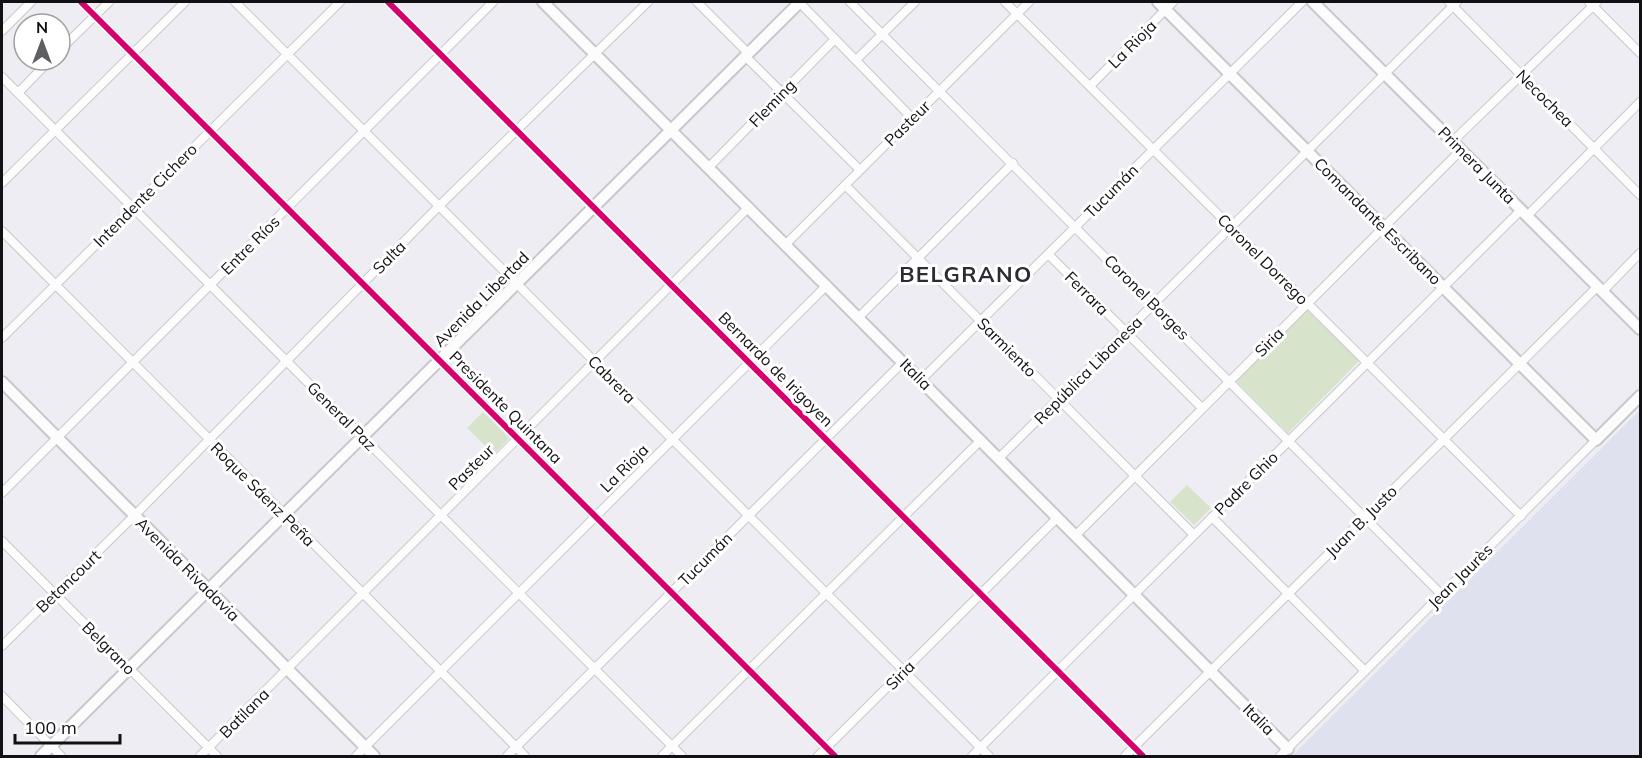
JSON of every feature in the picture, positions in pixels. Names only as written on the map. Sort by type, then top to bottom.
[{"type":"main road","name":"Italia","points":[[543,2],[1211,670],[1284,753]]},
{"type":"main road","name":"Avenida Libertad","points":[[41,756],[799,2]]},
{"type":"main road","name":"Primera Junta","points":[[1313,2],[1641,329]]},
{"type":"main road","name":"Comandante Escribano","points":[[1166,4],[1230,73],[1596,440]]},
{"type":"main road","name":"Avenida Rivadavia","points":[[2,382],[374,756]]},
{"type":"main road","name":"Jean Jaurès","points":[[1596,440],[1641,396]]},
{"type":"street","points":[[2,31],[31,2]]},
{"type":"street","name":"Presidente Quintana","points":[[81,2],[835,756]]},
{"type":"street","points":[[72,38],[109,2]]},
{"type":"street","points":[[2,183],[184,2]]},
{"type":"street","name":"Cabrera","points":[[235,2],[989,756]]},
{"type":"street","name":"Intendente Cichero","points":[[2,338],[340,2]]},
{"type":"street","name":"Bernardo de Irigoyen","points":[[388,2],[1143,756]]},
{"type":"street","name":"Entre Ríos","points":[[2,493],[493,2]]},
{"type":"street","name":"Salta","points":[[135,516],[439,206],[648,2]]},
{"type":"street","points":[[697,2],[782,93],[860,170]]},
{"type":"street","points":[[799,2],[912,118]]},
{"type":"street","name":"Coronel Borges","points":[[850,2],[1442,595]]},
{"type":"street","points":[[856,60],[915,2]]},
{"type":"street","name":"Coronel Dorrego","points":[[1005,2],[1521,516]]},
{"type":"street","name":"Pasteur","points":[[786,244],[1029,2]]},
{"type":"street","name":"Tucumán","points":[[921,380],[1302,2]]},
{"type":"street","name":"República Libanesa","points":[[999,458],[1453,3]]},
{"type":"street","name":"Necochea","points":[[1453,3],[1641,195]]},
{"type":"street","points":[[1453,141],[1593,3],[1641,53]]},
{"type":"street","name":"La Rioja","points":[[1090,86],[1166,4]]},
{"type":"street","name":"Fleming","points":[[709,167],[835,39]]},
{"type":"street","points":[[18,93],[38,72]]},
{"type":"street","name":"General Paz","points":[[2,77],[682,756]]},
{"type":"street","name":"Padre Ghio","points":[[972,756],[1443,287],[1594,149],[1641,102]]},
{"type":"street","name":"Siria","points":[[1076,535],[1461,150]]},
{"type":"street","points":[[859,317],[1012,163]]},
{"type":"street","name":"Sarmiento","points":[[845,185],[1194,535]]},
{"type":"street","name":"Pasteur","points":[[288,670],[749,207]]},
{"type":"street","name":"Roque Sáenz Peña","points":[[2,231],[525,756]]},
{"type":"street","name":"Juan B. Justo","points":[[1125,756],[1520,364],[1641,253]]},
{"type":"street","name":"Ferrara","points":[[1048,254],[1202,408]]},
{"type":"street","name":"La Rioja","points":[[356,756],[827,285]]},
{"type":"street","name":"Tucumán","points":[[507,756],[903,362]]},
{"type":"street","points":[[662,756],[981,440]]},
{"type":"street","name":"Jean Jaurès","points":[[1284,753],[1596,440]]},
{"type":"street","name":"Betancourt","points":[[2,646],[135,516]]},
{"type":"street","name":"Siria","points":[[818,756],[1058,517]]},
{"type":"street","points":[[1212,517],[1365,671]]},
{"type":"street","name":"Belgrano","points":[[2,540],[217,756]]},
{"type":"street","name":"Batilana","points":[[200,756],[288,670]]},
{"type":"street","points":[[2,696],[61,756]]},
{"type":"shaded area","points":[[1640,410],[1640,756],[1292,756],[1298,750]]},
{"type":"green space","points":[[1307,310],[1359,361],[1288,433],[1236,381]]},
{"type":"green space","points":[[483,412],[509,438],[494,454],[467,428]]},
{"type":"green space","points":[[1187,485],[1211,508],[1194,525],[1170,502]]},
{"type":"cycle path","points":[[81,2],[835,756]]},
{"type":"cycle path","points":[[388,2],[1143,756]]},
{"type":"district","name":"BELGRANO","points":[[966,274]]}]
